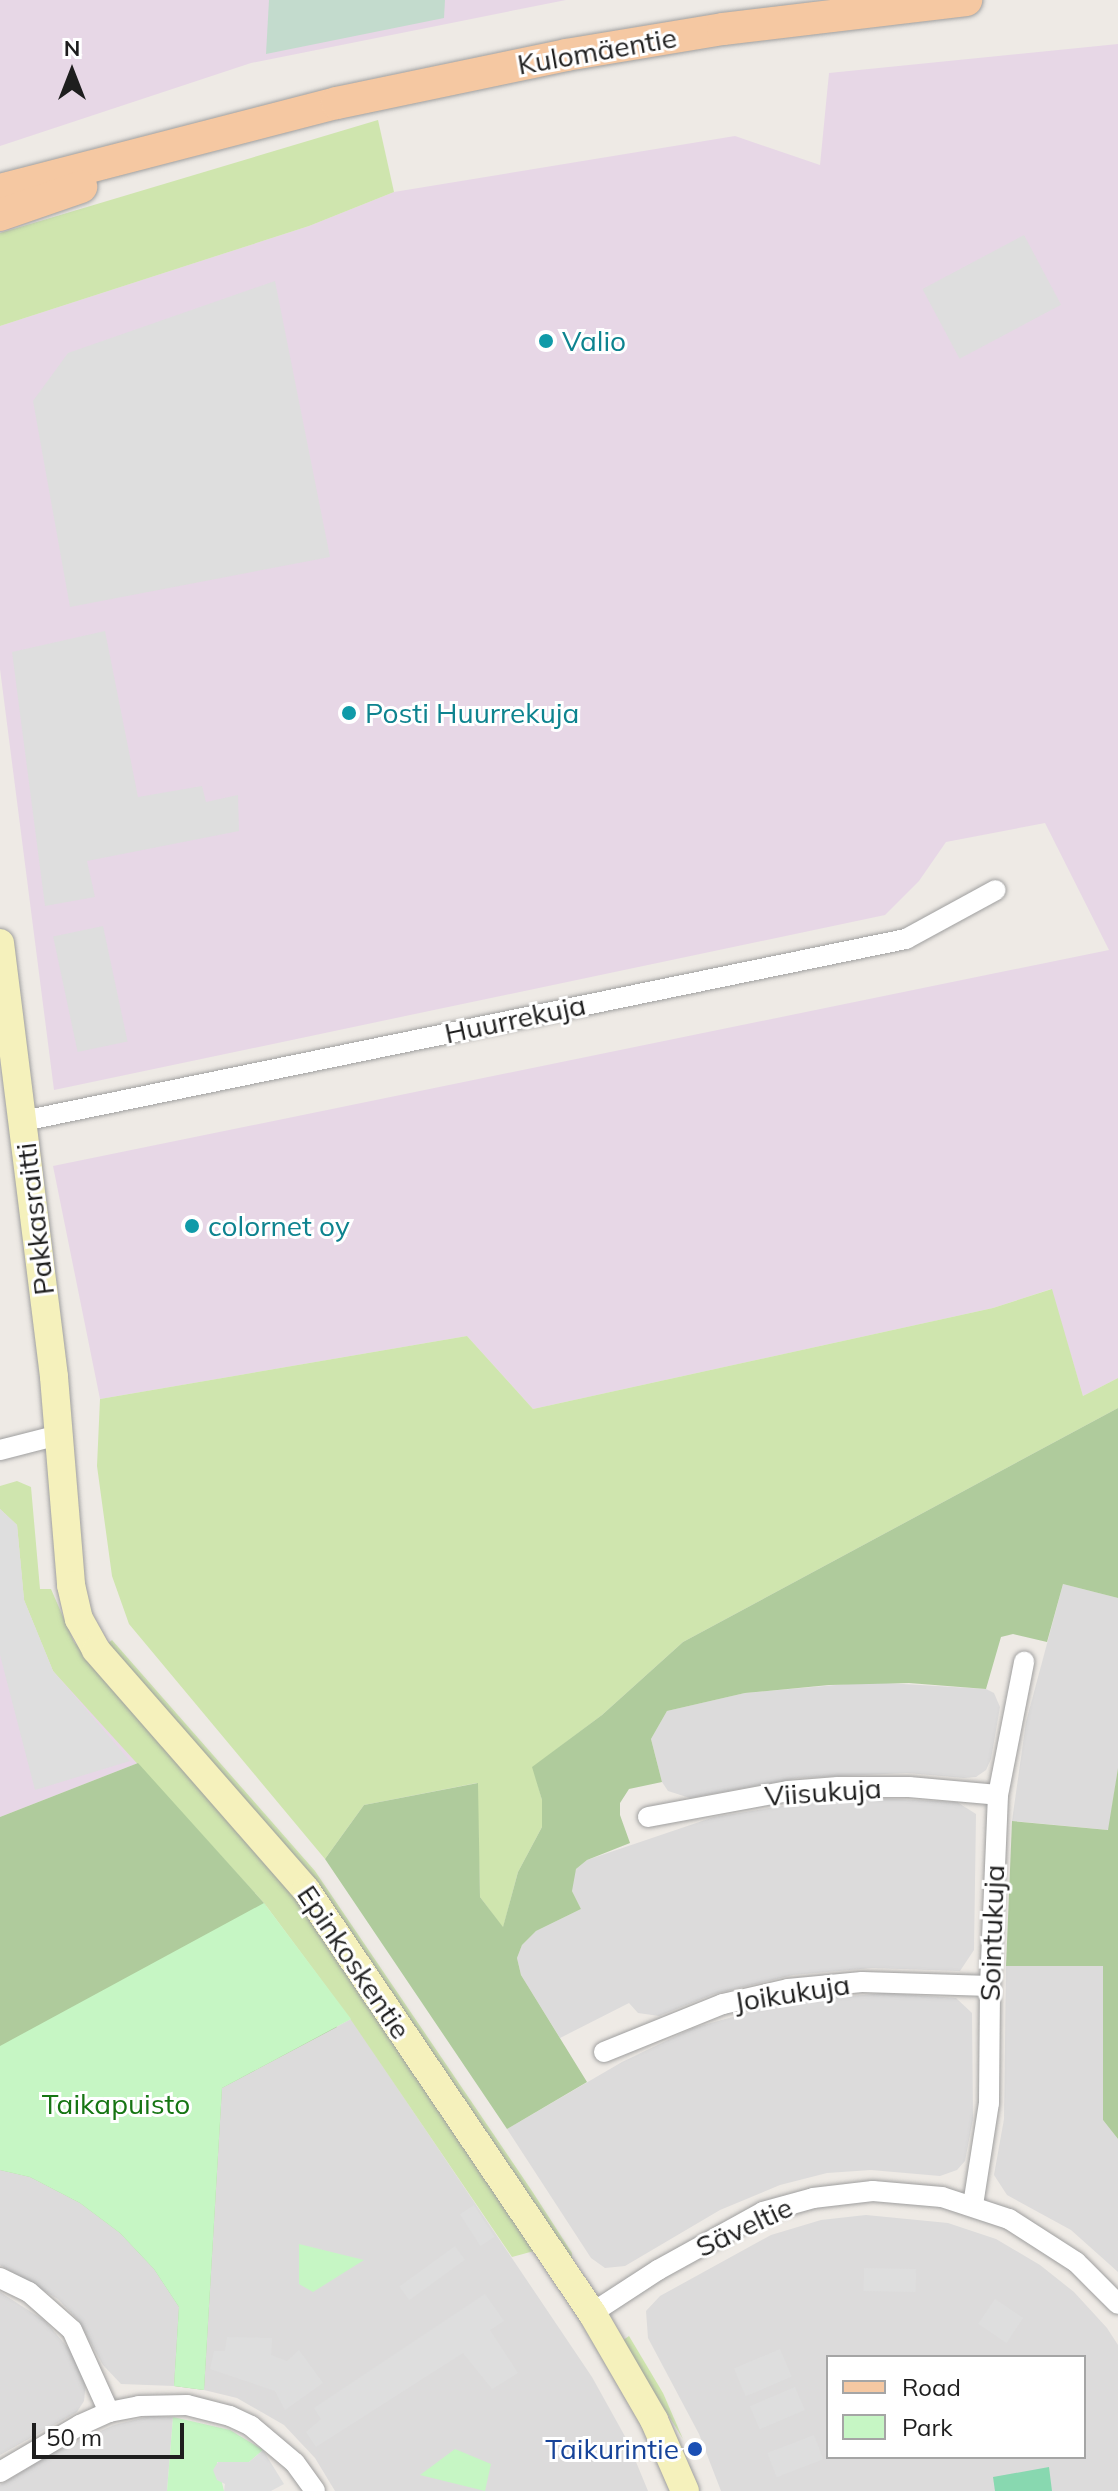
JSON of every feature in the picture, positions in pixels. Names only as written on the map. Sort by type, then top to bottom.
[{"type":"main road","name":"Kulomäentie","points":[[0,190],[337,103],[566,55],[839,13],[966,0]]},
{"type":"main road","name":"Kulomäentie","points":[[0,215],[234,131]]},
{"type":"street","name":"Huurrekuja","points":[[23,1121],[906,939],[996,890]]},
{"type":"street","name":"Pakkasraitti","points":[[0,943],[59,1435]]},
{"type":"street","points":[[0,1450],[59,1435]]},
{"type":"street","name":"Epinkoskentie","points":[[59,1435],[71,1585],[79,1619],[88,1637],[306,1890],[592,2313],[647,2406],[685,2491]]},
{"type":"street","name":"Sointukuja","points":[[973,2205],[989,2103],[990,1986],[998,1795],[1024,1662]]},
{"type":"street","name":"Viisukuja","points":[[648,1817],[788,1791],[838,1787],[920,1787],[998,1795]]},
{"type":"street","name":"Joikukuja","points":[[604,2052],[723,2004],[788,1989],[862,1982],[990,1986]]},
{"type":"street","name":"Säveltie","points":[[592,2313],[739,2224],[788,2204],[873,2191],[902,2191],[973,2205],[1009,2219],[1076,2262],[1118,2304]]},
{"type":"street","points":[[0,2278],[29,2292],[72,2330],[109,2412]]},
{"type":"street","points":[[0,2472],[80,2425],[109,2412],[164,2404],[187,2405],[230,2416],[276,2445],[295,2463],[315,2491]]},
{"type":"shaded area","points":[[0,0],[566,0],[251,63],[0,146]]},
{"type":"shaded area","points":[[1118,44],[1118,1378],[1083,1396],[1051,1289],[993,1308],[533,1409],[467,1336],[100,1399],[53,1166],[1109,950],[1045,823],[946,842],[919,881],[885,915],[54,1090],[0,669],[0,326],[309,226],[394,192],[735,136],[820,165],[829,73]]},
{"type":"shaded area","points":[[1024,235],[1061,305],[960,359],[922,289]]},
{"type":"shaded area","points":[[275,281],[330,557],[70,607],[33,401],[68,353]]},
{"type":"shaded area","points":[[105,631],[138,797],[202,786],[206,802],[238,795],[239,831],[87,861],[95,897],[45,906],[12,652]]},
{"type":"shaded area","points":[[103,926],[128,1041],[78,1052],[53,937]]},
{"type":"shaded area","points":[[0,1509],[17,1525],[24,1600],[53,1671],[138,1763],[0,1817]]},
{"type":"shaded area","points":[[0,1509],[17,1525],[24,1600],[53,1671],[130,1761],[35,1790],[0,1655]]},
{"type":"shaded area","points":[[1063,1584],[1118,1598],[1118,1768],[1109,1830],[1012,1821],[1026,1722]]},
{"type":"shaded area","points":[[870,1682],[986,1689],[994,1693],[1000,1707],[991,1759],[986,1770],[976,1777],[964,1778],[907,1773],[798,1778],[690,1798],[668,1791],[662,1782],[651,1739],[667,1711],[745,1693]]},
{"type":"shaded area","points":[[874,1798],[957,1802],[976,1814],[974,1950],[960,1971],[872,1968],[793,1975],[714,1994],[659,2016],[638,2013],[629,2003],[560,2038],[521,1975],[517,1958],[522,1945],[536,1931],[581,1909],[572,1891],[572,1878],[576,1869],[587,1860],[714,1817],[820,1800]]},
{"type":"shaded area","points":[[1006,1966],[1103,1966],[1103,2120],[1118,2139],[1118,2272],[1071,2230],[1007,2195],[994,2175],[1004,2119]]},
{"type":"shaded area","points":[[884,1993],[956,1998],[972,2013],[973,2119],[965,2161],[957,2170],[940,2176],[871,2170],[827,2173],[780,2185],[720,2210],[625,2266],[605,2268],[591,2258],[507,2129],[622,2062],[693,2028],[787,2002]]},
{"type":"shaded area","points":[[351,2019],[592,2377],[627,2440],[648,2491],[335,2491],[315,2458],[284,2425],[237,2398],[204,2390],[222,2088]]},
{"type":"shaded area","points":[[0,2170],[30,2177],[80,2203],[120,2233],[154,2269],[179,2307],[174,2386],[121,2384],[103,2365],[78,2320],[58,2299],[0,2265]]},
{"type":"shaded area","points":[[474,2205],[495,2237],[480,2246],[460,2214]]},
{"type":"shaded area","points":[[866,2215],[948,2223],[996,2239],[1040,2265],[1074,2292],[1118,2345],[1118,2491],[721,2491],[699,2434],[648,2338],[646,2311],[660,2296],[771,2235],[821,2220]]},
{"type":"shaded area","points":[[455,2246],[465,2260],[409,2300],[399,2287]]},
{"type":"shaded area","points":[[864,2268],[916,2269],[916,2292],[864,2291]]},
{"type":"shaded area","points":[[0,2292],[45,2321],[69,2349],[86,2382],[84,2401],[77,2412],[0,2455]]},
{"type":"shaded area","points":[[485,2294],[504,2321],[490,2330],[518,2373],[492,2389],[463,2353],[316,2447],[306,2432],[321,2419],[314,2408]]},
{"type":"shaded area","points":[[995,2299],[1023,2318],[1006,2343],[978,2324]]},
{"type":"shaded area","points":[[227,2337],[272,2338],[271,2355],[287,2361],[299,2350],[323,2383],[285,2410],[275,2391],[210,2369],[214,2351],[225,2351]]},
{"type":"shaded area","points":[[780,2349],[792,2377],[746,2396],[734,2369]]},
{"type":"shaded area","points":[[795,2387],[805,2410],[760,2429],[750,2406]]},
{"type":"shaded area","points":[[150,2416],[173,2417],[167,2491],[0,2491],[0,2485],[58,2450],[114,2425]]},
{"type":"shaded area","points":[[814,2435],[823,2459],[777,2477],[767,2453]]},
{"type":"shaded area","points":[[263,2450],[284,2484],[271,2491],[224,2491],[225,2484],[217,2480],[213,2470],[218,2462],[249,2462]]},
{"type":"green space","points":[[269,0],[445,0],[444,18],[266,54]]},
{"type":"green space","points":[[378,120],[394,192],[309,226],[0,326],[0,233]]},
{"type":"green space","points":[[1052,1289],[1083,1396],[1118,1378],[1118,1408],[683,1642],[602,1715],[533,1767],[542,1800],[542,1827],[518,1872],[503,1928],[480,1897],[477,1783],[364,1805],[325,1859],[129,1624],[112,1576],[97,1466],[100,1399],[467,1336],[533,1409],[993,1308]]},
{"type":"green space","points":[[1118,1408],[1118,1598],[1063,1584],[1047,1642],[1013,1634],[1001,1637],[986,1689],[909,1683],[829,1685],[745,1693],[667,1711],[651,1739],[662,1782],[629,1789],[620,1803],[620,1815],[630,1843],[587,1860],[576,1869],[572,1891],[581,1909],[536,1931],[522,1945],[517,1958],[521,1975],[587,2082],[507,2129],[325,1859],[364,1805],[478,1783],[480,1897],[503,1927],[518,1872],[542,1827],[542,1800],[532,1767],[602,1715],[683,1642]]},
{"type":"green space","points":[[17,1481],[31,1487],[40,1589],[51,1589],[74,1642],[287,1885],[534,2251],[512,2257],[351,2020],[264,1903],[53,1671],[24,1600],[17,1525],[0,1509],[0,1486]]},
{"type":"green space","points":[[112,1640],[315,1871],[532,2191],[572,2253],[572,2262],[106,1645]]},
{"type":"green space","name":"Taikapuisto","points":[[138,1763],[264,1903],[337,2027],[222,2088],[204,2390],[174,2386],[179,2307],[154,2269],[120,2233],[80,2203],[30,2177],[0,2170],[0,1817]]},
{"type":"green space","points":[[1118,1768],[1118,2139],[1103,2120],[1103,1966],[1006,1966],[1012,1821],[1108,1830]]},
{"type":"green space","name":"Taikapuisto","points":[[264,1903],[351,2019],[222,2088],[204,2390],[174,2386],[179,2307],[154,2269],[120,2233],[80,2203],[30,2177],[0,2170],[0,2046]]},
{"type":"green space","points":[[299,2244],[364,2260],[313,2292],[299,2284]]},
{"type":"green space","points":[[629,2336],[663,2393],[683,2439],[622,2341]]},
{"type":"green space","points":[[173,2417],[230,2430],[263,2450],[249,2462],[217,2462],[224,2491],[167,2491]]},
{"type":"green space","points":[[455,2449],[491,2464],[485,2491],[420,2475]]},
{"type":"green space","points":[[1049,2467],[1052,2491],[995,2491],[993,2477]]},
{"type":"place","name":"Valio","points":[[546,341]]},
{"type":"place","name":"Posti Huurrekuja","points":[[349,713]]},
{"type":"place","name":"colornet oy","points":[[192,1226]]},
{"type":"place","name":"Taikurintie","points":[[695,2449]]}]
